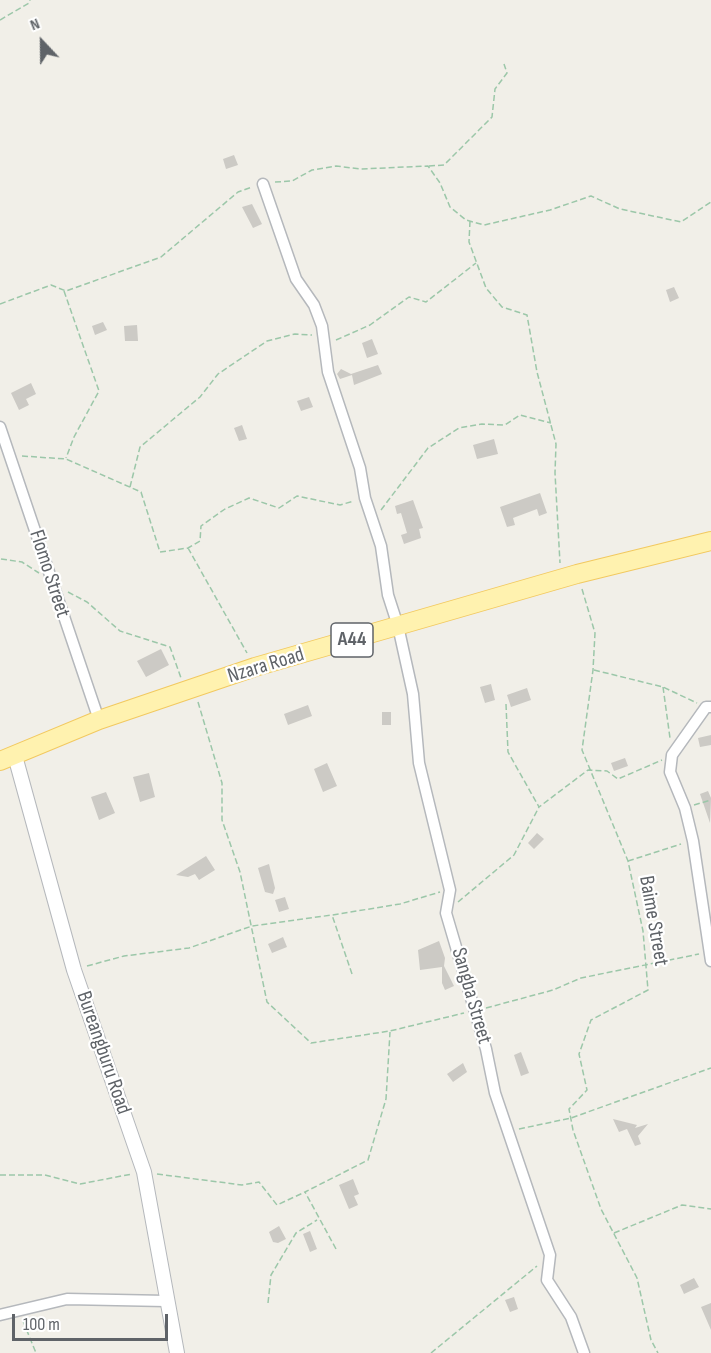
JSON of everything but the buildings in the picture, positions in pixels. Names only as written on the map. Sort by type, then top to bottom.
[{"type":"main road","name":"Nzara Road","points":[[8,758],[99,720],[255,667],[577,574],[711,541]]},
{"type":"street","name":"Sangba Street","points":[[263,184],[296,279],[314,306],[322,326],[333,396],[360,468],[365,498],[381,546],[388,595],[398,626],[413,693],[419,763],[450,890],[446,913],[476,1011],[495,1093],[550,1255],[547,1280],[571,1317],[584,1353]]},
{"type":"street","name":"Flomo Street","points":[[0,427],[99,720]]},
{"type":"street","points":[[708,707],[672,755],[670,772],[685,808],[693,841],[710,956]]},
{"type":"street","name":"Bureangburu Road","points":[[8,758],[74,970],[144,1172],[177,1353]]},
{"type":"street","points":[[0,1315],[67,1299],[166,1301]]},
{"type":"path","points":[[0,20],[30,0]]},
{"type":"path","points":[[0,304],[51,285],[64,291],[161,257],[238,192],[263,184],[292,181],[312,170],[336,166],[361,169],[444,165],[492,117],[495,89],[507,73],[504,64]]},
{"type":"path","points":[[428,166],[440,183],[450,207],[470,222],[484,225],[550,210],[591,196],[620,209],[681,222],[711,202]]},
{"type":"path","points":[[470,222],[469,242],[486,288],[502,307],[526,315],[537,372],[556,444],[555,473],[561,554],[559,579]]},
{"type":"path","points":[[130,487],[140,447],[200,397],[218,374],[267,341],[295,334],[316,335],[325,345],[370,325],[409,297],[426,302],[477,263]]},
{"type":"path","points":[[64,291],[99,391],[74,437],[66,459]]},
{"type":"path","points":[[373,520],[428,448],[459,428],[482,424],[504,425],[520,415],[552,423]]},
{"type":"path","points":[[9,456],[66,459],[141,492],[160,552],[188,548],[200,542],[201,526],[225,509],[249,498],[279,508],[297,496],[340,505],[365,498]]},
{"type":"path","points":[[188,548],[255,667]]},
{"type":"path","points":[[2,559],[22,562],[87,602],[120,631],[170,647],[182,681],[194,688],[222,783],[222,820],[240,872],[267,1002],[311,1043],[390,1031],[476,1011],[554,990],[581,978],[648,964],[710,956]]},
{"type":"path","name":"Baime Street","points":[[571,1118],[569,1109],[587,1090],[579,1054],[591,1020],[648,990],[644,931],[628,861],[588,770],[582,750],[593,670],[594,633],[577,574]]},
{"type":"path","points":[[593,670],[663,687],[708,707]]},
{"type":"path","points":[[446,913],[514,855],[539,807],[588,770],[607,771],[618,779],[672,755],[663,687]]},
{"type":"path","points":[[506,704],[508,752],[539,807]]},
{"type":"path","points":[[685,808],[711,800]]},
{"type":"path","points":[[628,861],[693,841]]},
{"type":"path","points":[[74,970],[124,956],[189,948],[252,926],[400,904],[450,890]]},
{"type":"path","points":[[332,915],[352,974]]},
{"type":"path","points":[[336,1249],[318,1220],[305,1192],[368,1160],[386,1099],[390,1031]]},
{"type":"path","points":[[510,1132],[571,1118],[711,1068]]},
{"type":"path","points":[[571,1118],[601,1209],[637,1278],[651,1341],[658,1353]]},
{"type":"path","points":[[614,1233],[682,1205],[711,1209]]},
{"type":"path","points":[[268,1303],[271,1275],[296,1233],[318,1220]]},
{"type":"path","points":[[431,1353],[550,1255]]},
{"type":"path","points":[[11,1312],[24,1322],[36,1353]]}]
